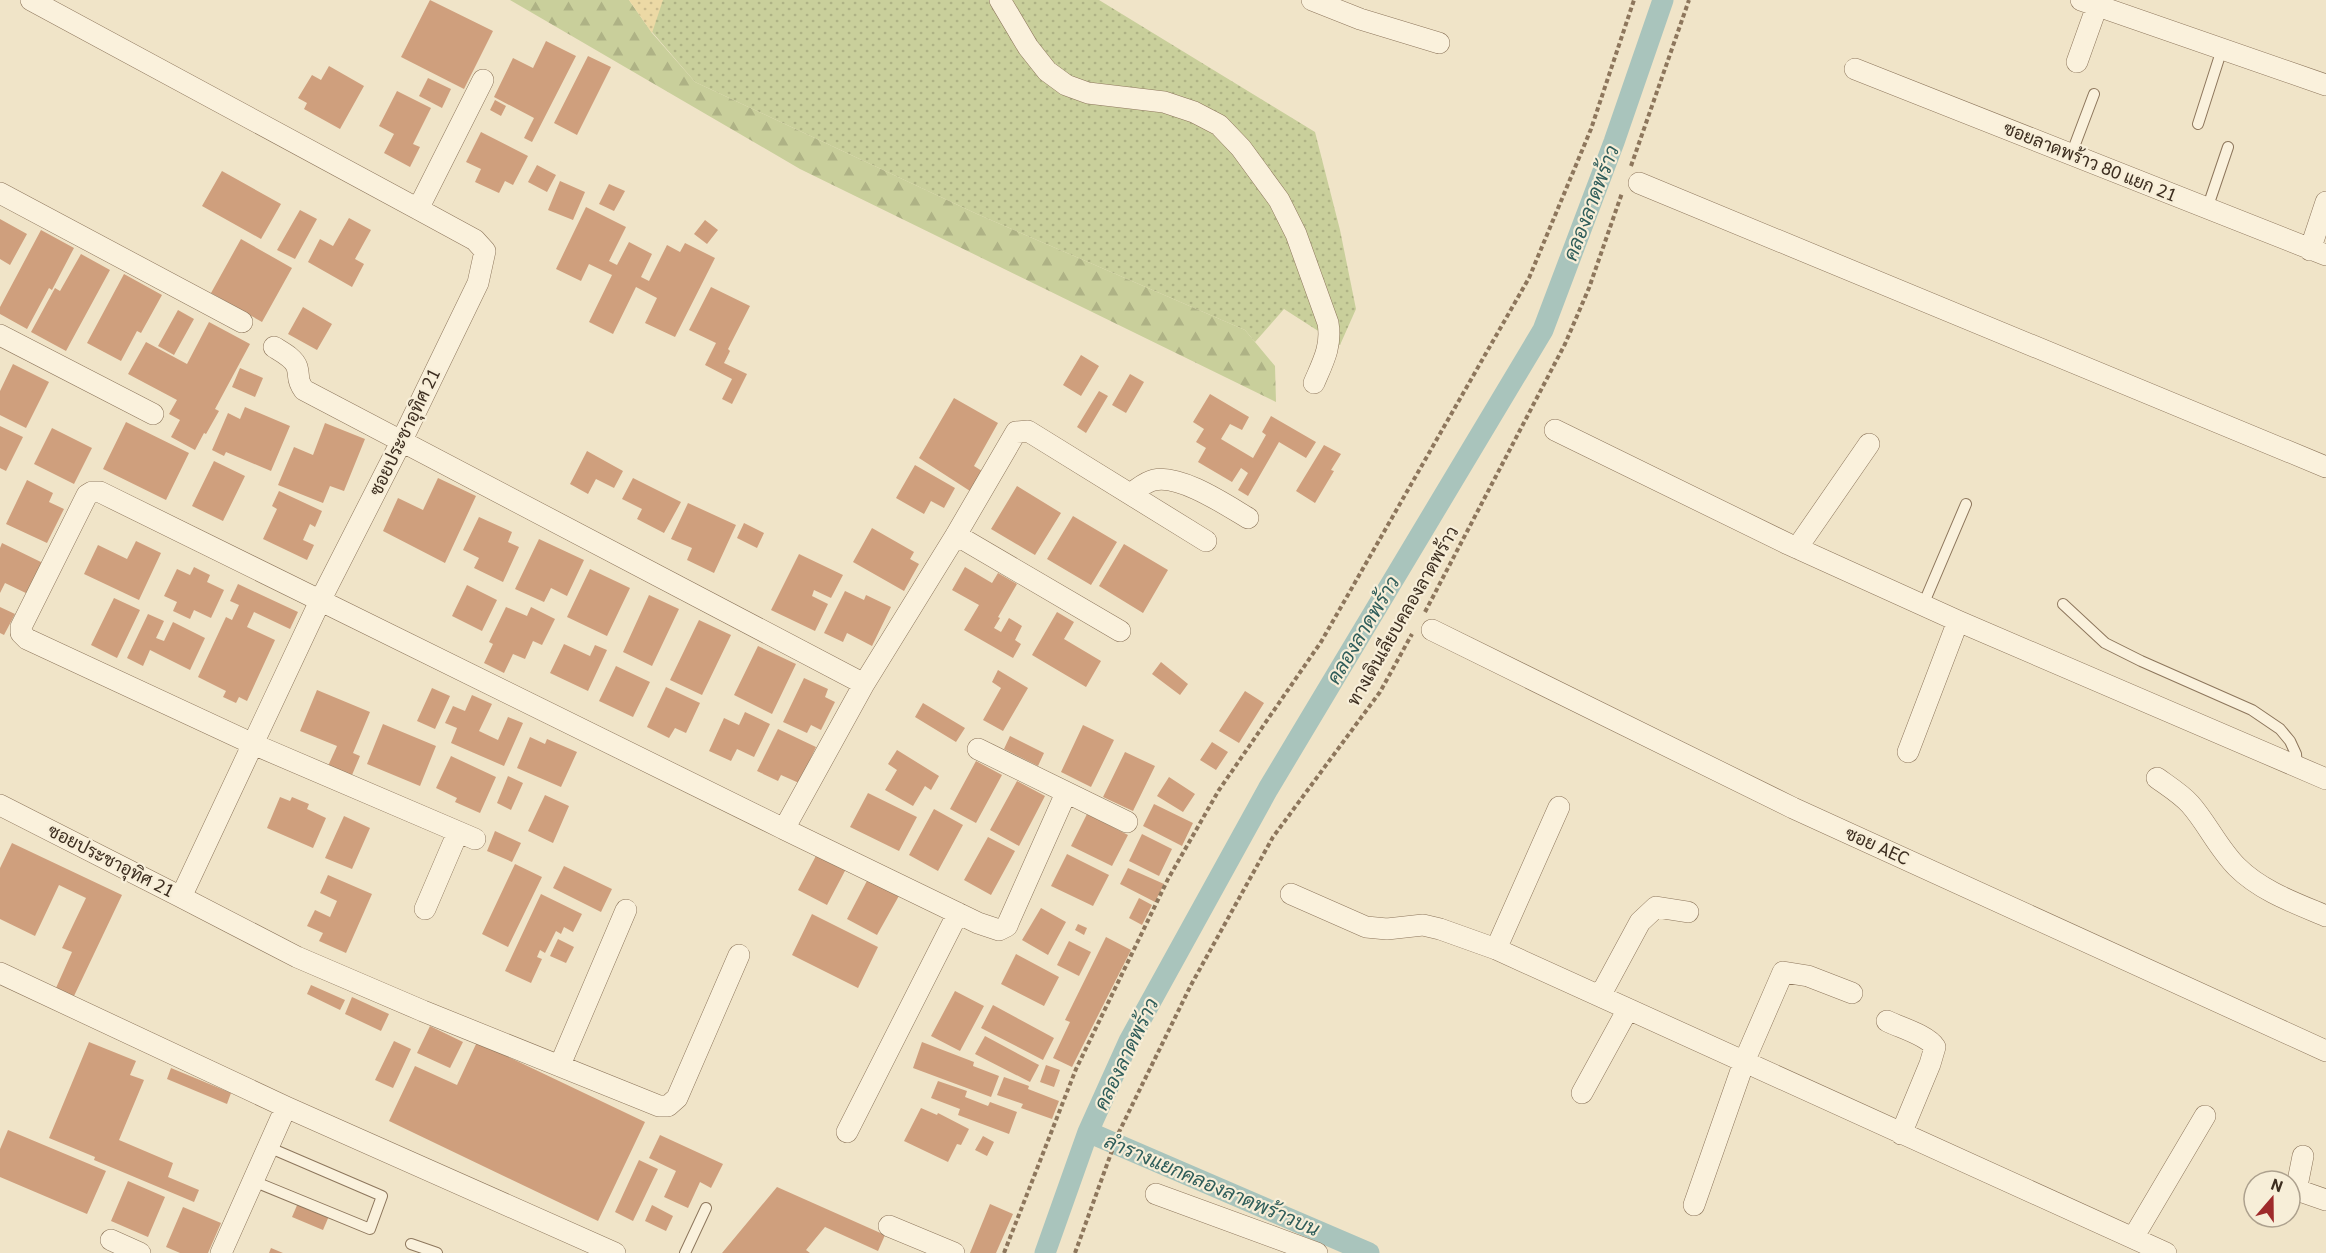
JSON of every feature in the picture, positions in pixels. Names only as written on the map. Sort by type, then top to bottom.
[{"type":"street","name":"ซอยประชาอุทิศ 21","points":[[0,805],[181,897],[321,602],[478,283],[485,251],[475,240],[31,0]]},
{"type":"street","points":[[1000,0],[1028,47],[1047,71],[1066,86],[1088,93],[1164,102],[1194,112],[1219,125],[1241,148],[1279,200],[1296,234],[1328,323],[1330,337],[1327,353],[1314,383]]},
{"type":"street","points":[[1312,0],[1360,19],[1439,43]]},
{"type":"street","points":[[2077,62],[2089,3],[2326,85]]},
{"type":"street","name":"ซอยลาดพร้าว 80 แยก 21","points":[[1855,69],[2318,253]]},
{"type":"street","points":[[418,209],[483,80]]},
{"type":"street","points":[[1630,183],[2326,467]]},
{"type":"street","points":[[0,193],[242,322]]},
{"type":"street","points":[[2318,253],[2326,202]]},
{"type":"street","points":[[0,335],[153,414]]},
{"type":"street","points":[[274,347],[290,357],[297,366],[298,382],[304,390],[864,684]]},
{"type":"street","points":[[784,829],[864,684],[956,535],[1012,437],[1022,430],[1028,431],[1206,541]]},
{"type":"street","points":[[1555,430],[1797,548],[1958,621],[2326,779]]},
{"type":"street","points":[[1797,548],[1869,444]]},
{"type":"street","points":[[1130,494],[1148,482],[1169,479],[1189,486],[1248,518]]},
{"type":"street","points":[[426,909],[466,835],[253,744],[27,639],[21,633],[21,627],[87,495],[100,492],[992,929],[999,930],[1007,926],[1066,793]]},
{"type":"street","points":[[956,535],[1120,631]]},
{"type":"street","points":[[1908,752],[1958,621]]},
{"type":"street","name":"ซอย AEC","points":[[1423,626],[1793,808],[2326,1051]]},
{"type":"street","points":[[978,748],[1127,822]]},
{"type":"street","points":[[2157,778],[2189,803],[2237,867],[2257,884],[2326,916]]},
{"type":"street","points":[[1496,949],[1559,807]]},
{"type":"street","points":[[1292,894],[1366,927],[1386,929],[1423,925],[1496,949],[2166,1253]]},
{"type":"street","points":[[181,897],[297,957],[423,1011],[659,1106],[672,1104],[677,1098],[739,955]]},
{"type":"street","points":[[1600,996],[1640,922],[1656,907],[1688,912]]},
{"type":"street","points":[[560,1065],[626,910]]},
{"type":"street","points":[[847,1132],[958,913]]},
{"type":"street","points":[[1694,1205],[1744,1062],[1783,972],[1808,976],[1852,993]]},
{"type":"street","points":[[0,973],[286,1107],[615,1253]]},
{"type":"street","points":[[1582,1093],[1628,1009]]},
{"type":"street","points":[[1887,1021],[1922,1037],[1935,1047],[1901,1134]]},
{"type":"street","points":[[220,1253],[286,1107]]},
{"type":"street","points":[[2133,1238],[2205,1116]]},
{"type":"street","points":[[2303,1156],[2296,1186],[2300,1191],[2326,1200]]},
{"type":"street","points":[[1156,1194],[1317,1253]]},
{"type":"street","points":[[889,1226],[954,1253]]},
{"type":"street","points":[[111,1240],[140,1253]]},
{"type":"lane","points":[[2198,124],[2222,49]]},
{"type":"lane","points":[[2071,155],[2094,94]]},
{"type":"lane","points":[[2207,209],[2228,147]]},
{"type":"lane","points":[[1923,605],[1966,504]]},
{"type":"lane","points":[[2063,604],[2105,643],[2140,661],[2252,710],[2280,729],[2293,748],[2296,766]]},
{"type":"lane","points":[[253,1181],[370,1229],[382,1196],[268,1148]]},
{"type":"lane","points":[[686,1253],[706,1208]]},
{"type":"lane","points":[[411,1244],[437,1253]]},
{"type":"path","points":[[1004,1253],[1076,1069],[1168,879],[1219,790],[1321,642],[1529,278],[1591,129],[1634,0]]},
{"type":"path","name":"ทางเดินเลียบคลองลาดพร้าว","points":[[1075,1253],[1118,1134],[1191,985],[1273,837],[1380,692],[1423,626],[1445,578],[1565,344],[1630,183],[1689,0]]},
{"type":"green space","points":[[510,0],[629,0],[652,33],[695,82],[977,214],[1245,330],[1275,366],[1276,402],[800,169]]},
{"type":"green space","points":[[658,0],[1099,0],[1315,132],[1340,230],[1356,309],[1340,345],[1284,309],[1255,342],[1245,330],[977,214],[695,82],[647,26]]},
{"type":"sand","points":[[629,0],[663,0],[652,33]]},
{"type":"building","points":[[430,0],[493,31],[464,89],[401,57]]},
{"type":"building","points":[[546,41],[576,56],[532,142],[524,138],[534,118],[494,97],[513,58],[533,68]]},
{"type":"building","points":[[588,56],[611,67],[577,135],[554,123]]},
{"type":"building","points":[[329,66],[364,86],[340,129],[304,109],[307,103],[298,98],[312,75],[321,80]]},
{"type":"building","points":[[428,78],[451,89],[442,108],[419,96]]},
{"type":"building","points":[[397,91],[431,108],[413,144],[420,147],[410,167],[384,153],[394,134],[379,126]]},
{"type":"building","points":[[495,100],[506,106],[501,116],[490,110]]},
{"type":"building","points":[[481,132],[528,156],[513,185],[505,181],[499,193],[475,182],[481,169],[466,162]]},
{"type":"building","points":[[537,165],[556,175],[547,192],[528,182]]},
{"type":"building","points":[[222,171],[281,204],[261,239],[202,206]]},
{"type":"building","points":[[560,181],[585,192],[573,220],[548,210]]},
{"type":"building","points":[[609,184],[625,191],[614,211],[599,204]]},
{"type":"building","points":[[586,207],[626,227],[609,261],[617,265],[629,242],[652,254],[641,277],[649,281],[667,245],[680,252],[685,243],[715,258],[675,337],[645,323],[657,298],[636,287],[613,334],[589,322],[612,275],[589,264],[581,281],[556,269]]},
{"type":"building","points":[[300,210],[317,219],[295,259],[277,250]]},
{"type":"building","points":[[349,218],[371,230],[355,259],[364,264],[352,287],[308,262],[320,239],[333,246]]},
{"type":"building","points":[[0,219],[27,234],[10,265],[0,259]]},
{"type":"building","points":[[705,220],[718,230],[707,244],[694,234]]},
{"type":"building","points":[[41,230],[74,248],[52,290],[49,288],[27,329],[0,314],[0,307]]},
{"type":"building","points":[[241,239],[292,268],[262,322],[211,293]]},
{"type":"building","points":[[81,254],[110,270],[66,351],[31,332],[55,288],[60,291]]},
{"type":"building","points":[[124,274],[162,295],[141,333],[137,331],[121,361],[87,343]]},
{"type":"building","points":[[711,287],[750,306],[728,349],[730,351],[724,363],[747,374],[732,404],[722,399],[732,379],[705,365],[716,343],[689,330]]},
{"type":"building","points":[[303,307],[332,324],[317,350],[288,334]]},
{"type":"building","points":[[178,310],[194,319],[174,355],[158,346]]},
{"type":"building","points":[[209,322],[250,344],[215,409],[219,411],[195,450],[171,437],[180,420],[169,414],[177,400],[128,374],[146,342],[187,364]]},
{"type":"building","points":[[1081,355],[1099,366],[1081,396],[1063,385]]},
{"type":"building","points":[[13,364],[49,382],[26,428],[0,415],[0,391]]},
{"type":"building","points":[[240,368],[263,378],[255,397],[232,387]]},
{"type":"building","points":[[1130,374],[1144,382],[1126,413],[1112,405]]},
{"type":"building","points":[[1099,391],[1108,396],[1086,433],[1077,427]]},
{"type":"building","points":[[1210,394],[1249,417],[1242,430],[1230,424],[1221,439],[1253,458],[1266,435],[1262,432],[1271,416],[1316,442],[1306,458],[1279,442],[1248,496],[1238,490],[1248,473],[1241,468],[1232,482],[1198,462],[1206,448],[1196,442],[1204,429],[1193,422]]},
{"type":"building","points":[[954,398],[998,423],[974,466],[982,471],[970,491],[919,458]]},
{"type":"building","points":[[245,407],[290,426],[271,471],[226,452],[224,456],[212,450],[228,413],[240,419]]},
{"type":"building","points":[[126,422],[189,453],[166,500],[103,469]]},
{"type":"building","points":[[325,423],[365,439],[344,491],[330,486],[323,503],[278,485],[294,447],[313,455]]},
{"type":"building","points":[[0,426],[23,437],[6,471],[0,468]]},
{"type":"building","points":[[52,428],[92,448],[74,484],[34,464]]},
{"type":"building","points":[[1324,445],[1341,454],[1315,503],[1296,491]]},
{"type":"building","points":[[587,451],[623,471],[614,488],[596,479],[588,494],[570,484]]},
{"type":"building","points":[[214,461],[245,476],[223,521],[192,506]]},
{"type":"building","points":[[915,465],[955,488],[944,508],[931,501],[924,514],[896,498]]},
{"type":"building","points":[[438,478],[476,496],[445,563],[383,531],[398,498],[423,510]]},
{"type":"building","points":[[633,478],[681,502],[664,533],[637,519],[642,509],[622,499]]},
{"type":"building","points":[[27,480],[53,493],[49,502],[64,509],[47,543],[6,524]]},
{"type":"building","points":[[1017,486],[1061,513],[1035,555],[991,529]]},
{"type":"building","points":[[279,491],[322,511],[315,527],[310,524],[303,540],[314,545],[307,560],[263,539],[277,509],[272,506]]},
{"type":"building","points":[[688,503],[736,525],[714,573],[687,560],[692,548],[671,539]]},
{"type":"building","points":[[1073,516],[1117,542],[1091,585],[1047,559]]},
{"type":"building","points":[[479,517],[512,532],[508,542],[519,547],[503,582],[474,568],[479,558],[463,550]]},
{"type":"building","points":[[744,523],[764,533],[757,548],[737,538]]},
{"type":"building","points":[[872,528],[914,552],[910,559],[919,564],[904,591],[853,562]]},
{"type":"building","points":[[539,539],[584,560],[567,596],[551,588],[544,602],[515,589]]},
{"type":"building","points":[[136,541],[161,553],[139,600],[84,574],[98,545],[127,559]]},
{"type":"building","points":[[2,543],[45,564],[30,595],[5,583],[0,593]]},
{"type":"building","points":[[1124,544],[1168,570],[1143,613],[1099,586]]},
{"type":"building","points":[[799,554],[843,575],[831,598],[814,590],[812,596],[828,604],[815,631],[771,610]]},
{"type":"building","points":[[194,567],[210,575],[207,582],[224,590],[211,618],[194,610],[190,619],[173,611],[177,602],[164,596],[177,569],[190,575]]},
{"type":"building","points":[[965,567],[992,583],[998,573],[1017,584],[994,628],[1001,632],[1009,618],[1022,626],[1015,640],[1021,644],[1013,658],[964,630],[979,605],[952,590]]},
{"type":"building","points":[[590,569],[630,588],[607,636],[567,617]]},
{"type":"building","points":[[238,584],[298,612],[290,629],[254,612],[247,627],[275,640],[247,701],[239,697],[236,703],[223,697],[226,691],[198,677],[226,617],[232,620],[239,605],[230,601]]},
{"type":"building","points":[[467,585],[497,600],[482,631],[452,616]]},
{"type":"building","points":[[845,591],[864,600],[866,595],[891,607],[872,646],[847,633],[843,642],[824,633]]},
{"type":"building","points":[[649,595],[679,609],[652,666],[623,652]]},
{"type":"building","points":[[114,598],[140,610],[117,658],[91,645]]},
{"type":"building","points":[[0,607],[15,614],[4,635],[0,633]]},
{"type":"building","points":[[506,607],[527,616],[531,607],[555,619],[542,645],[533,641],[525,659],[513,654],[504,673],[484,663],[493,644],[489,642]]},
{"type":"building","points":[[1057,612],[1074,622],[1064,639],[1101,661],[1086,687],[1032,655]]},
{"type":"building","points":[[148,614],[164,621],[156,638],[164,641],[173,622],[205,638],[190,670],[150,650],[143,666],[127,658]]},
{"type":"building","points":[[699,620],[731,635],[702,695],[670,680]]},
{"type":"building","points":[[564,644],[590,656],[595,645],[607,650],[588,691],[550,673]]},
{"type":"building","points":[[758,646],[796,664],[772,714],[734,695]]},
{"type":"building","points":[[1161,662],[1188,684],[1180,695],[1152,674]]},
{"type":"building","points":[[616,666],[650,682],[633,717],[599,701]]},
{"type":"building","points":[[998,670],[1028,688],[1003,731],[983,720],[1001,688],[992,682]]},
{"type":"building","points":[[804,678],[828,689],[825,697],[835,702],[821,730],[811,725],[807,733],[783,722]]},
{"type":"building","points":[[666,687],[700,703],[686,733],[675,728],[669,738],[647,727]]},
{"type":"building","points":[[432,688],[450,696],[435,729],[417,721]]},
{"type":"building","points":[[317,690],[370,712],[353,753],[360,756],[352,775],[328,766],[337,746],[300,731]]},
{"type":"building","points":[[1245,691],[1264,703],[1239,743],[1219,731]]},
{"type":"building","points":[[472,695],[492,704],[479,731],[498,740],[508,717],[523,723],[504,766],[451,743],[457,728],[445,723],[453,706],[465,711]]},
{"type":"building","points":[[923,703],[965,728],[956,742],[915,717]]},
{"type":"building","points":[[745,712],[770,724],[754,757],[737,749],[731,761],[709,751],[724,718],[739,725]]},
{"type":"building","points":[[383,724],[436,746],[420,786],[367,764]]},
{"type":"building","points":[[1083,725],[1114,740],[1091,787],[1061,772]]},
{"type":"building","points":[[778,729],[816,747],[799,783],[781,775],[778,781],[757,771]]},
{"type":"building","points":[[1010,736],[1044,753],[1038,766],[1004,749]]},
{"type":"building","points":[[530,737],[545,744],[547,739],[577,752],[561,787],[517,768]]},
{"type":"building","points":[[1212,742],[1228,752],[1216,770],[1200,760]]},
{"type":"building","points":[[897,750],[939,776],[931,790],[925,786],[913,806],[885,790],[897,770],[888,764]]},
{"type":"building","points":[[1125,752],[1155,766],[1133,811],[1103,797]]},
{"type":"building","points":[[451,756],[496,777],[480,813],[455,802],[457,798],[436,788]]},
{"type":"building","points":[[976,761],[1002,775],[976,823],[950,809]]},
{"type":"building","points":[[508,776],[523,783],[511,810],[497,803]]},
{"type":"building","points":[[1169,777],[1195,794],[1183,812],[1157,796]]},
{"type":"building","points":[[1017,781],[1045,796],[1019,846],[990,830]]},
{"type":"building","points":[[868,793],[917,817],[899,851],[850,827]]},
{"type":"building","points":[[545,795],[569,806],[553,843],[528,831]]},
{"type":"building","points":[[280,797],[290,801],[292,797],[309,804],[307,809],[326,818],[313,848],[267,828]]},
{"type":"building","points":[[1154,804],[1193,823],[1182,846],[1143,826]]},
{"type":"building","points":[[934,809],[963,825],[938,871],[909,855]]},
{"type":"building","points":[[1087,814],[1128,835],[1112,866],[1071,846]]},
{"type":"building","points":[[344,816],[370,828],[352,869],[325,858]]},
{"type":"building","points":[[495,831],[521,843],[512,862],[487,851]]},
{"type":"building","points":[[1142,834],[1172,849],[1159,876],[1129,861]]},
{"type":"building","points":[[988,837],[1015,851],[991,895],[964,880]]},
{"type":"building","points":[[12,843],[122,895],[74,996],[56,988],[72,952],[62,948],[86,898],[59,885],[35,936],[0,919],[0,868]]},
{"type":"building","points":[[818,852],[847,867],[827,905],[798,890]]},
{"type":"building","points":[[1067,854],[1109,875],[1093,906],[1051,886]]},
{"type":"building","points":[[515,864],[542,877],[508,947],[482,934]]},
{"type":"building","points":[[564,866],[612,889],[601,912],[553,888]]},
{"type":"building","points":[[1128,868],[1164,884],[1155,902],[1120,884]]},
{"type":"building","points":[[328,875],[372,894],[346,953],[319,941],[323,933],[307,926],[315,910],[330,917],[337,901],[320,893]]},
{"type":"building","points":[[869,877],[900,894],[877,935],[847,919]]},
{"type":"building","points":[[541,894],[582,914],[573,932],[564,927],[561,934],[556,931],[545,953],[540,950],[537,957],[542,959],[531,983],[505,971]]},
{"type":"building","points":[[1139,898],[1152,905],[1142,925],[1129,918]]},
{"type":"building","points":[[1041,908],[1066,922],[1048,955],[1022,940]]},
{"type":"building","points":[[812,914],[878,947],[858,988],[792,955]]},
{"type":"building","points":[[1078,924],[1087,928],[1084,935],[1075,930]]},
{"type":"building","points":[[1106,937],[1131,950],[1072,1067],[1053,1058],[1070,1022],[1065,1020]]},
{"type":"building","points":[[558,939],[574,947],[566,963],[550,956]]},
{"type":"building","points":[[1069,941],[1091,952],[1079,976],[1057,965]]},
{"type":"building","points":[[1016,954],[1059,977],[1044,1006],[1001,984]]},
{"type":"building","points":[[311,985],[345,1000],[340,1010],[307,994]]},
{"type":"building","points":[[955,991],[984,1006],[960,1051],[931,1036]]},
{"type":"building","points":[[352,997],[389,1014],[381,1031],[345,1014]]},
{"type":"building","points":[[993,1005],[1054,1038],[1043,1060],[981,1028]]},
{"type":"building","points":[[430,1026],[463,1042],[450,1068],[417,1053]]},
{"type":"building","points":[[985,1036],[1039,1065],[1030,1082],[975,1054]]},
{"type":"building","points":[[394,1041],[411,1049],[393,1088],[375,1080]]},
{"type":"building","points":[[89,1042],[136,1061],[130,1075],[144,1080],[119,1140],[173,1163],[168,1177],[199,1190],[194,1202],[94,1160],[95,1157],[49,1138]]},
{"type":"building","points":[[477,1042],[645,1122],[598,1221],[389,1121],[415,1066],[457,1085]]},
{"type":"building","points":[[922,1042],[974,1062],[973,1066],[999,1076],[991,1097],[913,1068]]},
{"type":"building","points":[[1046,1065],[1060,1070],[1054,1087],[1040,1082]]},
{"type":"building","points":[[171,1068],[231,1093],[227,1104],[167,1079]]},
{"type":"building","points":[[1004,1077],[1059,1101],[1052,1119],[1021,1108],[1023,1104],[997,1095]]},
{"type":"building","points":[[938,1081],[967,1091],[965,1097],[988,1106],[990,1102],[1017,1112],[1009,1134],[958,1115],[960,1109],[931,1098]]},
{"type":"building","points":[[921,1108],[937,1115],[938,1113],[969,1129],[961,1145],[957,1144],[948,1162],[904,1141]]},
{"type":"building","points":[[8,1130],[106,1171],[87,1214],[0,1177],[0,1149]]},
{"type":"building","points":[[660,1135],[723,1164],[711,1188],[700,1182],[688,1208],[664,1197],[676,1171],[649,1158]]},
{"type":"building","points":[[983,1136],[994,1142],[987,1156],[975,1150]]},
{"type":"building","points":[[639,1160],[658,1169],[633,1221],[615,1212]]},
{"type":"building","points":[[128,1181],[165,1197],[148,1237],[111,1221]]},
{"type":"building","points":[[777,1187],[885,1235],[878,1251],[825,1227],[806,1250],[810,1253],[722,1253]]},
{"type":"building","points":[[298,1203],[329,1216],[323,1230],[292,1217]]},
{"type":"building","points":[[990,1204],[1013,1214],[996,1253],[970,1253]]},
{"type":"building","points":[[652,1205],[673,1216],[666,1231],[645,1221]]},
{"type":"building","points":[[183,1207],[221,1223],[208,1253],[180,1253],[166,1247]]},
{"type":"building","points":[[271,1248],[283,1253],[269,1253]]},
{"type":"waterway","name":"คลองลาดพร้าว","points":[[1045,1253],[1088,1132],[1129,1041],[1268,789],[1543,330],[1614,142],[1663,0]]},
{"type":"waterway","name":"ลำรางแยกคลองลาดพร้าวบน","points":[[1088,1132],[1369,1253]]}]
